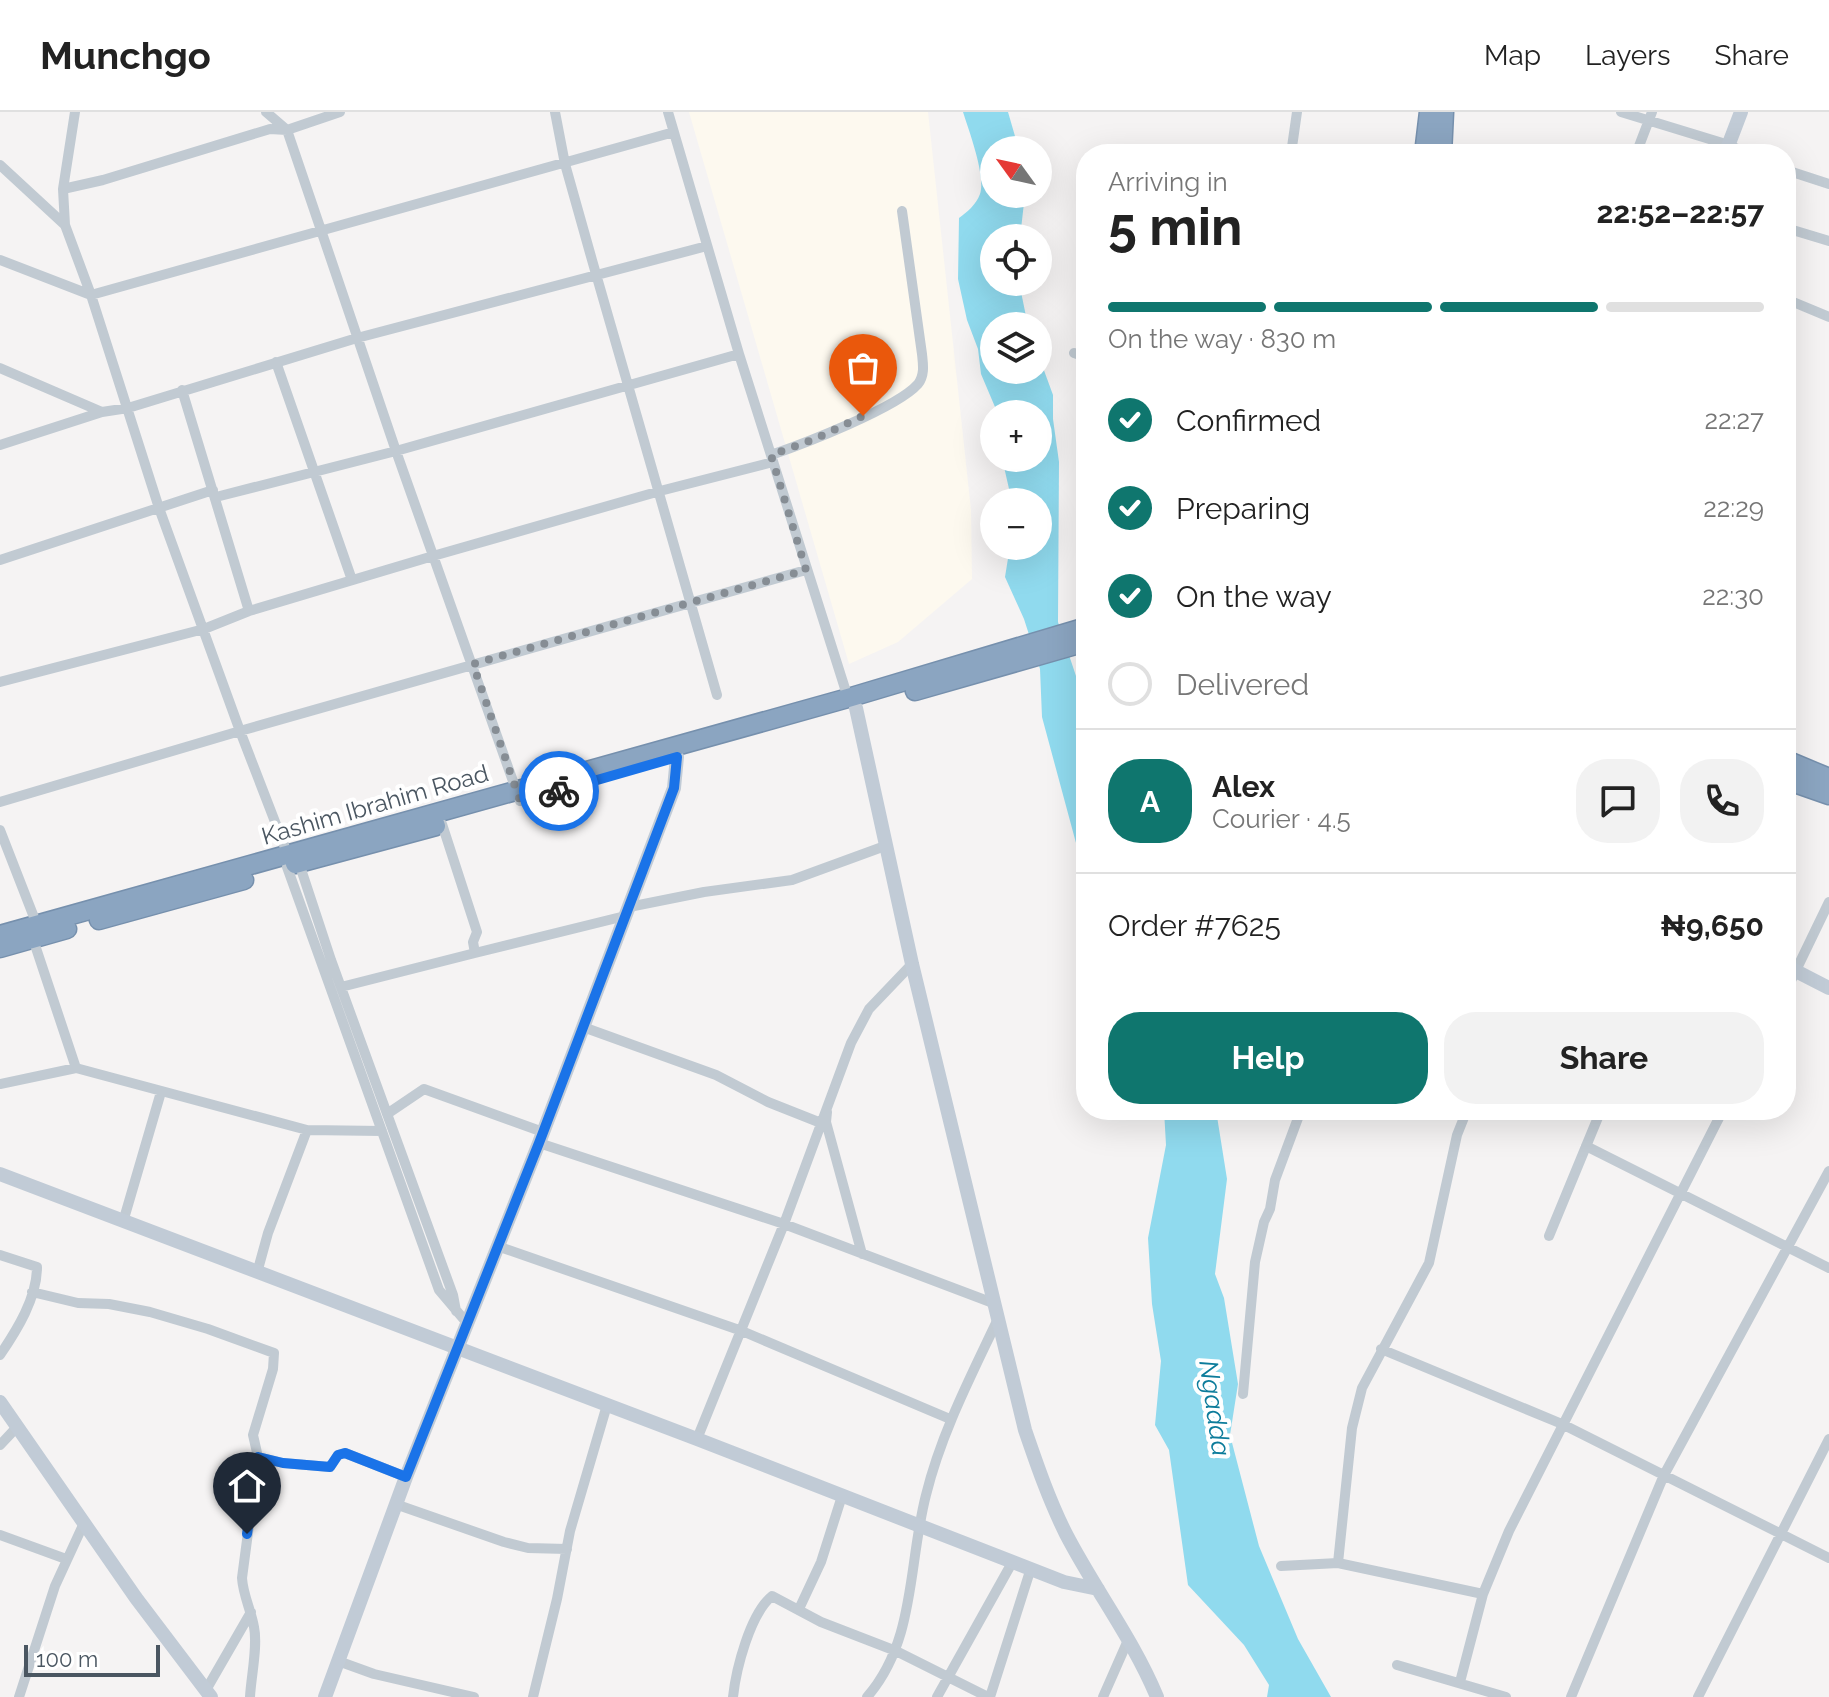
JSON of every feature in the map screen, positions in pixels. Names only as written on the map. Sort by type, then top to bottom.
[{"type":"highway","points":[[1426,144],[1432,112]]},
{"type":"highway","points":[[1432,112],[1432,144]]},
{"type":"highway","points":[[1442,144],[1444,112]]},
{"type":"highway","name":"Kashim Ibrahim Road","points":[[291,862],[442,824],[518,795],[677,757],[980,665],[1076,631]]},
{"type":"highway","name":"Kashim Ibrahim Road","points":[[980,665],[1076,644]]},
{"type":"highway","name":"Kashim Ibrahim Road","points":[[0,948],[35,932],[852,703]]},
{"type":"highway","points":[[1796,764],[1829,778]]},
{"type":"highway","points":[[1796,784],[1829,795]]},
{"type":"highway","name":"Kashim Ibrahim Road","points":[[0,935],[35,932]]},
{"type":"street","points":[[75,112],[63,189],[65,225],[91,295],[159,508],[240,731],[341,987],[462,1318]]},
{"type":"street","points":[[266,112],[287,130],[518,795]]},
{"type":"street","points":[[63,189],[103,180],[270,129],[287,130],[340,112]]},
{"type":"street","points":[[555,112],[565,164],[717,695]]},
{"type":"street","points":[[668,112],[806,570],[852,703],[1025,1430],[1044,1484],[1067,1535],[1129,1638],[1157,1697]]},
{"type":"street","points":[[1292,144],[1297,112]]},
{"type":"street","points":[[1621,112],[1651,116],[1714,144]]},
{"type":"street","points":[[1729,144],[1741,112]]},
{"type":"street","points":[[1640,144],[1651,116]]},
{"type":"street","points":[[0,260],[91,295],[674,132]]},
{"type":"street","points":[[0,165],[65,225]]},
{"type":"street","points":[[1796,173],[1829,184]]},
{"type":"street","points":[[0,682],[204,629],[249,611],[772,458],[887,405],[919,383],[924,371],[902,211]]},
{"type":"street","points":[[1796,231],[1829,241]]},
{"type":"street","points":[[0,445],[357,338],[707,246]]},
{"type":"street","points":[[1796,303],[1829,317]]},
{"type":"street","points":[[0,560],[159,508],[396,451],[739,354]]},
{"type":"street","points":[[276,362],[352,580]]},
{"type":"street","points":[[0,368],[102,412]]},
{"type":"street","points":[[182,390],[249,611]]},
{"type":"street","points":[[0,802],[806,570]]},
{"type":"street","points":[[325,1697],[456,1349],[462,1318],[497,1246],[541,1138],[674,788],[677,757]]},
{"type":"street","points":[[442,824],[477,932],[473,942],[475,953]]},
{"type":"street","points":[[0,830],[76,1068]]},
{"type":"street","points":[[341,987],[704,892],[792,880],[885,846]]},
{"type":"street","points":[[291,862],[439,1290],[462,1318]]},
{"type":"street","points":[[1796,960],[1829,902]]},
{"type":"street","points":[[697,1439],[784,1224],[851,1043],[868,1011],[912,964]]},
{"type":"street","points":[[1796,972],[1829,988]]},
{"type":"street","points":[[583,1027],[716,1075],[768,1102],[821,1123]]},
{"type":"street","points":[[0,1084],[76,1068],[307,1130],[382,1131]]},
{"type":"street","points":[[387,1114],[424,1089],[541,1138],[784,1224],[993,1303]]},
{"type":"street","points":[[123,1222],[161,1092]]},
{"type":"street","points":[[827,1110],[826,1122],[862,1254]]},
{"type":"street","points":[[1243,1394],[1255,1262],[1275,1180],[1297,1120]]},
{"type":"street","points":[[1338,1563],[1352,1428],[1362,1388],[1429,1263],[1463,1120]]},
{"type":"street","points":[[1549,1236],[1597,1120]]},
{"type":"street","points":[[1460,1682],[1483,1594],[1509,1531],[1718,1120]]},
{"type":"street","points":[[257,1273],[268,1233],[307,1130]]},
{"type":"street","points":[[1586,1146],[1829,1268]]},
{"type":"street","points":[[1571,1697],[1664,1475],[1829,1171]]},
{"type":"street","points":[[0,1174],[1064,1582],[1098,1589]]},
{"type":"street","points":[[497,1246],[742,1331],[950,1419]]},
{"type":"street","points":[[0,1255],[37,1267],[32,1292],[16,1332],[0,1355]]},
{"type":"street","points":[[32,1292],[78,1303],[109,1304],[150,1312],[274,1353],[273,1369],[253,1435],[258,1457],[242,1578],[242,1589],[255,1630],[250,1697]]},
{"type":"street","points":[[870,1696],[896,1651],[909,1599],[926,1494],[950,1419],[997,1321]]},
{"type":"street","points":[[1381,1349],[1562,1424],[1829,1558]]},
{"type":"street","points":[[0,1402],[136,1598],[208,1693],[251,1612]]},
{"type":"street","points":[[533,1697],[581,1489],[607,1405]]},
{"type":"street","points":[[0,1445],[17,1427]]},
{"type":"street","points":[[1698,1697],[1829,1439]]},
{"type":"street","points":[[258,1457],[283,1463],[330,1467],[338,1455],[345,1453],[406,1477]]},
{"type":"street","points":[[799,1609],[821,1562],[842,1496]]},
{"type":"street","points":[[398,1505],[504,1542],[528,1548],[567,1549]]},
{"type":"street","points":[[19,1697],[66,1559],[84,1523]]},
{"type":"street","points":[[0,1535],[66,1559]]},
{"type":"street","points":[[937,1697],[1013,1561]]},
{"type":"street","points":[[1281,1566],[1338,1563],[1483,1594]]},
{"type":"street","points":[[733,1697],[744,1647],[766,1601],[772,1596],[821,1622],[896,1651],[989,1697],[1031,1568]]},
{"type":"street","points":[[1103,1697],[1129,1638]]},
{"type":"street","points":[[338,1661],[374,1674],[474,1697]]},
{"type":"street","points":[[1397,1665],[1506,1697]]},
{"type":"shaded area","points":[[689,112],[928,112],[971,510],[972,579],[898,642],[849,664]]},
{"type":"water","points":[[963,112],[1008,112],[1015,136],[980,136],[980,171]]},
{"type":"water","points":[[980,194],[980,208],[1023,208],[1022,224],[980,224],[980,296],[1022,296],[1025,312],[980,312],[980,366],[958,279],[959,218]]},
{"type":"water","points":[[985,384],[1049,384],[1053,395],[1059,462],[1058,622],[1076,676],[1076,843],[1042,717],[1040,669],[1024,619],[1005,577],[1008,560],[1052,560],[1052,488],[1009,488],[1005,472],[1052,472],[1052,400],[992,400]]},
{"type":"water","name":"Ngadda","points":[[1165,1120],[1218,1120],[1227,1179],[1215,1274],[1224,1298],[1238,1384],[1230,1435],[1259,1546],[1298,1639],[1331,1697],[1267,1697],[1269,1685],[1244,1645],[1188,1585],[1169,1450],[1155,1425],[1161,1361],[1152,1304],[1148,1238],[1166,1145]]},
{"type":"way so far","points":[[559,791],[520,801],[473,664],[806,570],[771,455],[815,439],[863,416]]},
{"type":"route","points":[[247,1534],[258,1457],[322,1468],[330,1467],[338,1455],[345,1453],[406,1477],[539,1143],[674,788],[677,757],[559,791]]}]
